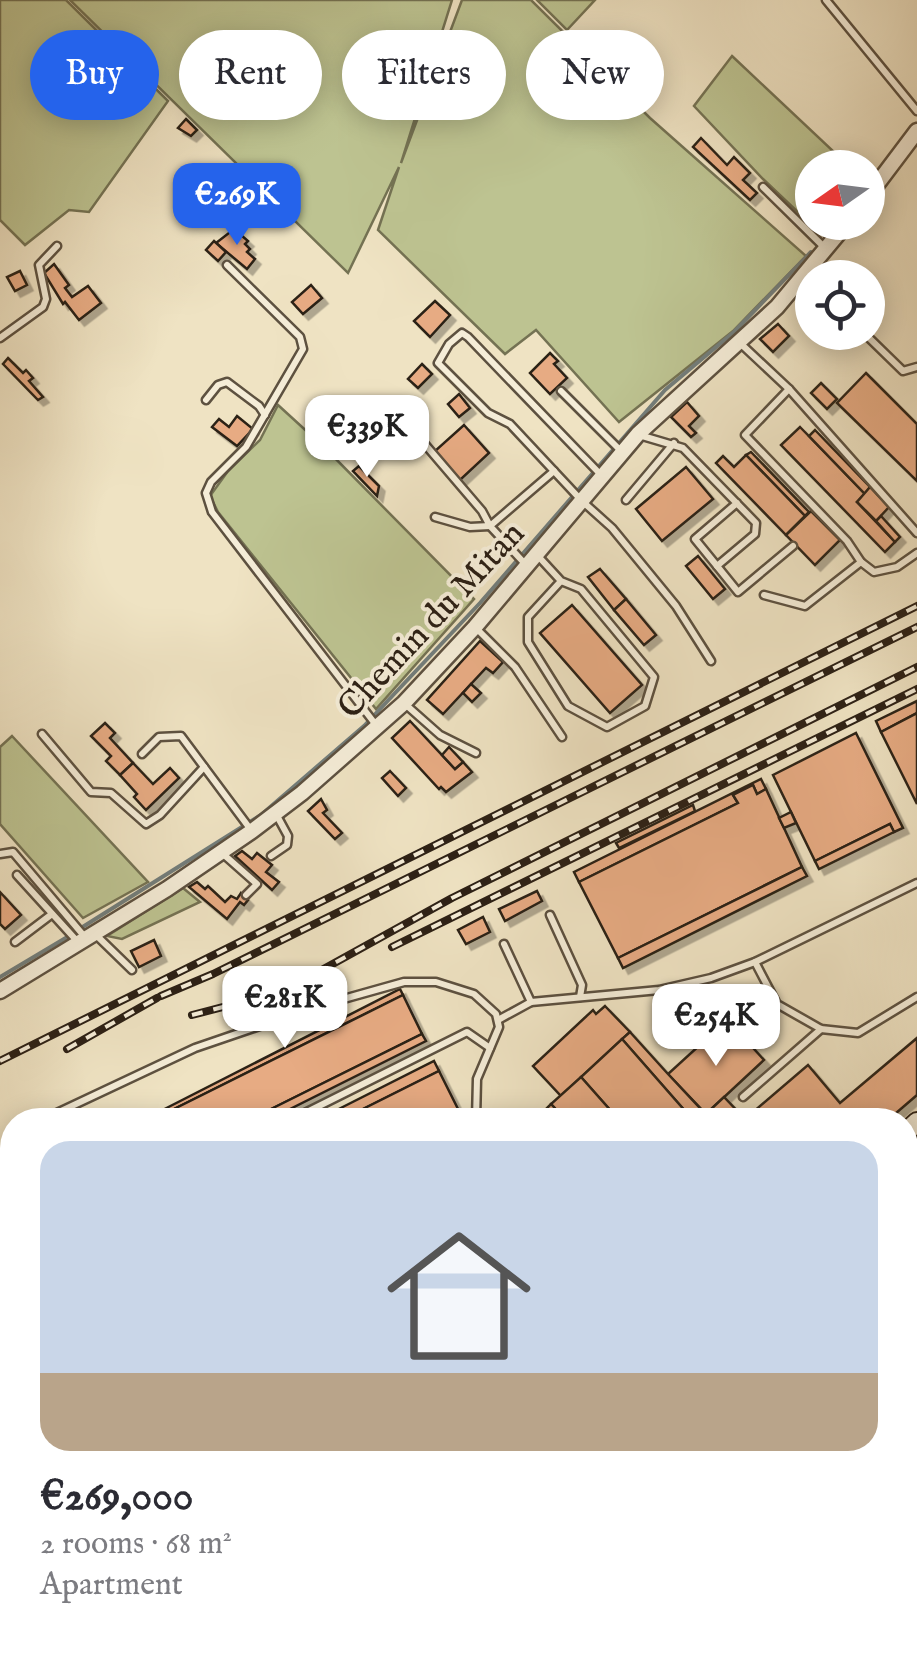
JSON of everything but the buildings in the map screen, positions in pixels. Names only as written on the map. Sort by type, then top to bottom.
[{"type":"street","points":[[885,173],[917,131]]},
{"type":"street","name":"Chemin du Mitan","points":[[821,260],[834,240]]},
{"type":"street","name":"Chemin du Mitan","points":[[0,991],[167,890],[252,831],[377,727],[475,627],[638,434],[795,293]]},
{"type":"lane","points":[[826,0],[917,111]]},
{"type":"lane","points":[[763,186],[827,250]]},
{"type":"lane","points":[[0,338],[42,307],[46,299],[38,265],[57,246]]},
{"type":"lane","points":[[228,265],[300,337],[302,348],[246,447],[211,482],[206,493],[212,512],[377,727]]},
{"type":"lane","points":[[602,477],[462,333],[449,344],[438,363],[444,372],[488,412],[510,424],[582,502],[612,528],[676,606],[711,661]]},
{"type":"lane","points":[[739,342],[789,389],[917,534]]},
{"type":"lane","points":[[881,350],[903,370],[917,367]]},
{"type":"lane","points":[[206,400],[218,385],[227,382],[259,406],[265,416]]},
{"type":"lane","points":[[789,389],[745,435],[874,572],[897,566],[917,554]]},
{"type":"lane","points":[[560,391],[622,453]]},
{"type":"lane","points":[[638,434],[683,448],[756,522],[755,534],[718,566]]},
{"type":"lane","points":[[423,442],[482,511],[508,549],[581,589],[654,677],[645,706],[606,727],[568,706],[528,642],[528,617],[561,581]]},
{"type":"lane","points":[[626,500],[674,444]]},
{"type":"lane","points":[[434,517],[470,527],[490,526],[554,471]]},
{"type":"lane","points":[[737,504],[696,539],[738,592],[794,546]]},
{"type":"lane","points":[[764,594],[805,606],[861,562]]},
{"type":"lane","points":[[475,627],[515,667],[562,737]]},
{"type":"lane","points":[[404,703],[440,735],[476,753]]},
{"type":"lane","points":[[42,734],[92,792],[112,794],[146,824],[160,815],[204,766]]},
{"type":"lane","points":[[142,754],[159,737],[180,736],[252,831]]},
{"type":"lane","points":[[271,856],[287,845],[288,836],[276,813]]},
{"type":"lane","points":[[0,854],[12,852],[86,937]]},
{"type":"lane","points":[[221,852],[256,884],[246,894]]},
{"type":"lane","points":[[18,875],[52,914],[132,970]]},
{"type":"lane","points":[[498,1020],[531,1002],[659,990],[711,978],[755,962],[917,882]]},
{"type":"lane","points":[[15,942],[52,914]]},
{"type":"lane","points":[[550,915],[582,985],[580,997]]},
{"type":"lane","points":[[504,944],[531,1002]]},
{"type":"lane","points":[[755,962],[777,1004],[821,1030],[858,1033],[917,997]]},
{"type":"lane","points":[[68,1108],[195,1048],[404,982],[436,982],[474,994],[496,1014],[499,1027],[478,1079],[477,1108]]},
{"type":"lane","points":[[743,1097],[821,1030]]},
{"type":"lane","points":[[315,1108],[466,1032],[490,1048]]},
{"type":"green space","points":[[0,0],[66,0],[96,30],[30,30],[30,120],[154,120],[89,212],[69,210],[25,245],[0,220]]},
{"type":"green space","points":[[70,0],[452,0],[443,30],[342,30],[342,120],[414,120],[401,163],[417,120],[506,120],[506,30],[451,30],[462,0],[531,0],[561,30],[526,30],[526,120],[652,120],[806,256],[795,260],[795,267],[733,331],[619,422],[536,330],[505,354],[378,230],[399,167],[348,273],[192,120],[322,120],[322,30],[179,30],[179,107],[159,87],[159,30],[101,30]]},
{"type":"green space","points":[[537,0],[595,0],[567,30]]},
{"type":"green space","points":[[732,56],[832,150],[795,150],[795,209],[694,106]]},
{"type":"green space","points":[[159,92],[168,101],[159,114]]},
{"type":"green space","points":[[278,405],[474,599],[376,709],[218,512],[210,496],[228,471],[260,440]]},
{"type":"green space","points":[[12,736],[148,882],[83,918],[0,824],[0,747]]},
{"type":"green space","points":[[183,888],[200,902],[122,939],[107,936]]},
{"type":"waterway","points":[[81,928],[261,815],[364,726],[480,603],[665,390],[734,332],[811,252]]},
{"type":"waterway","points":[[0,977],[69,936]]},
{"type":"railway","points":[[0,1061],[917,606]]},
{"type":"railway","points":[[161,996],[213,974],[917,627]]},
{"type":"railway","points":[[192,1015],[269,995],[320,971],[452,898],[917,667]]},
{"type":"railway","points":[[392,947],[917,689]]},
{"type":"railway","points":[[67,1049],[157,998]]}]
